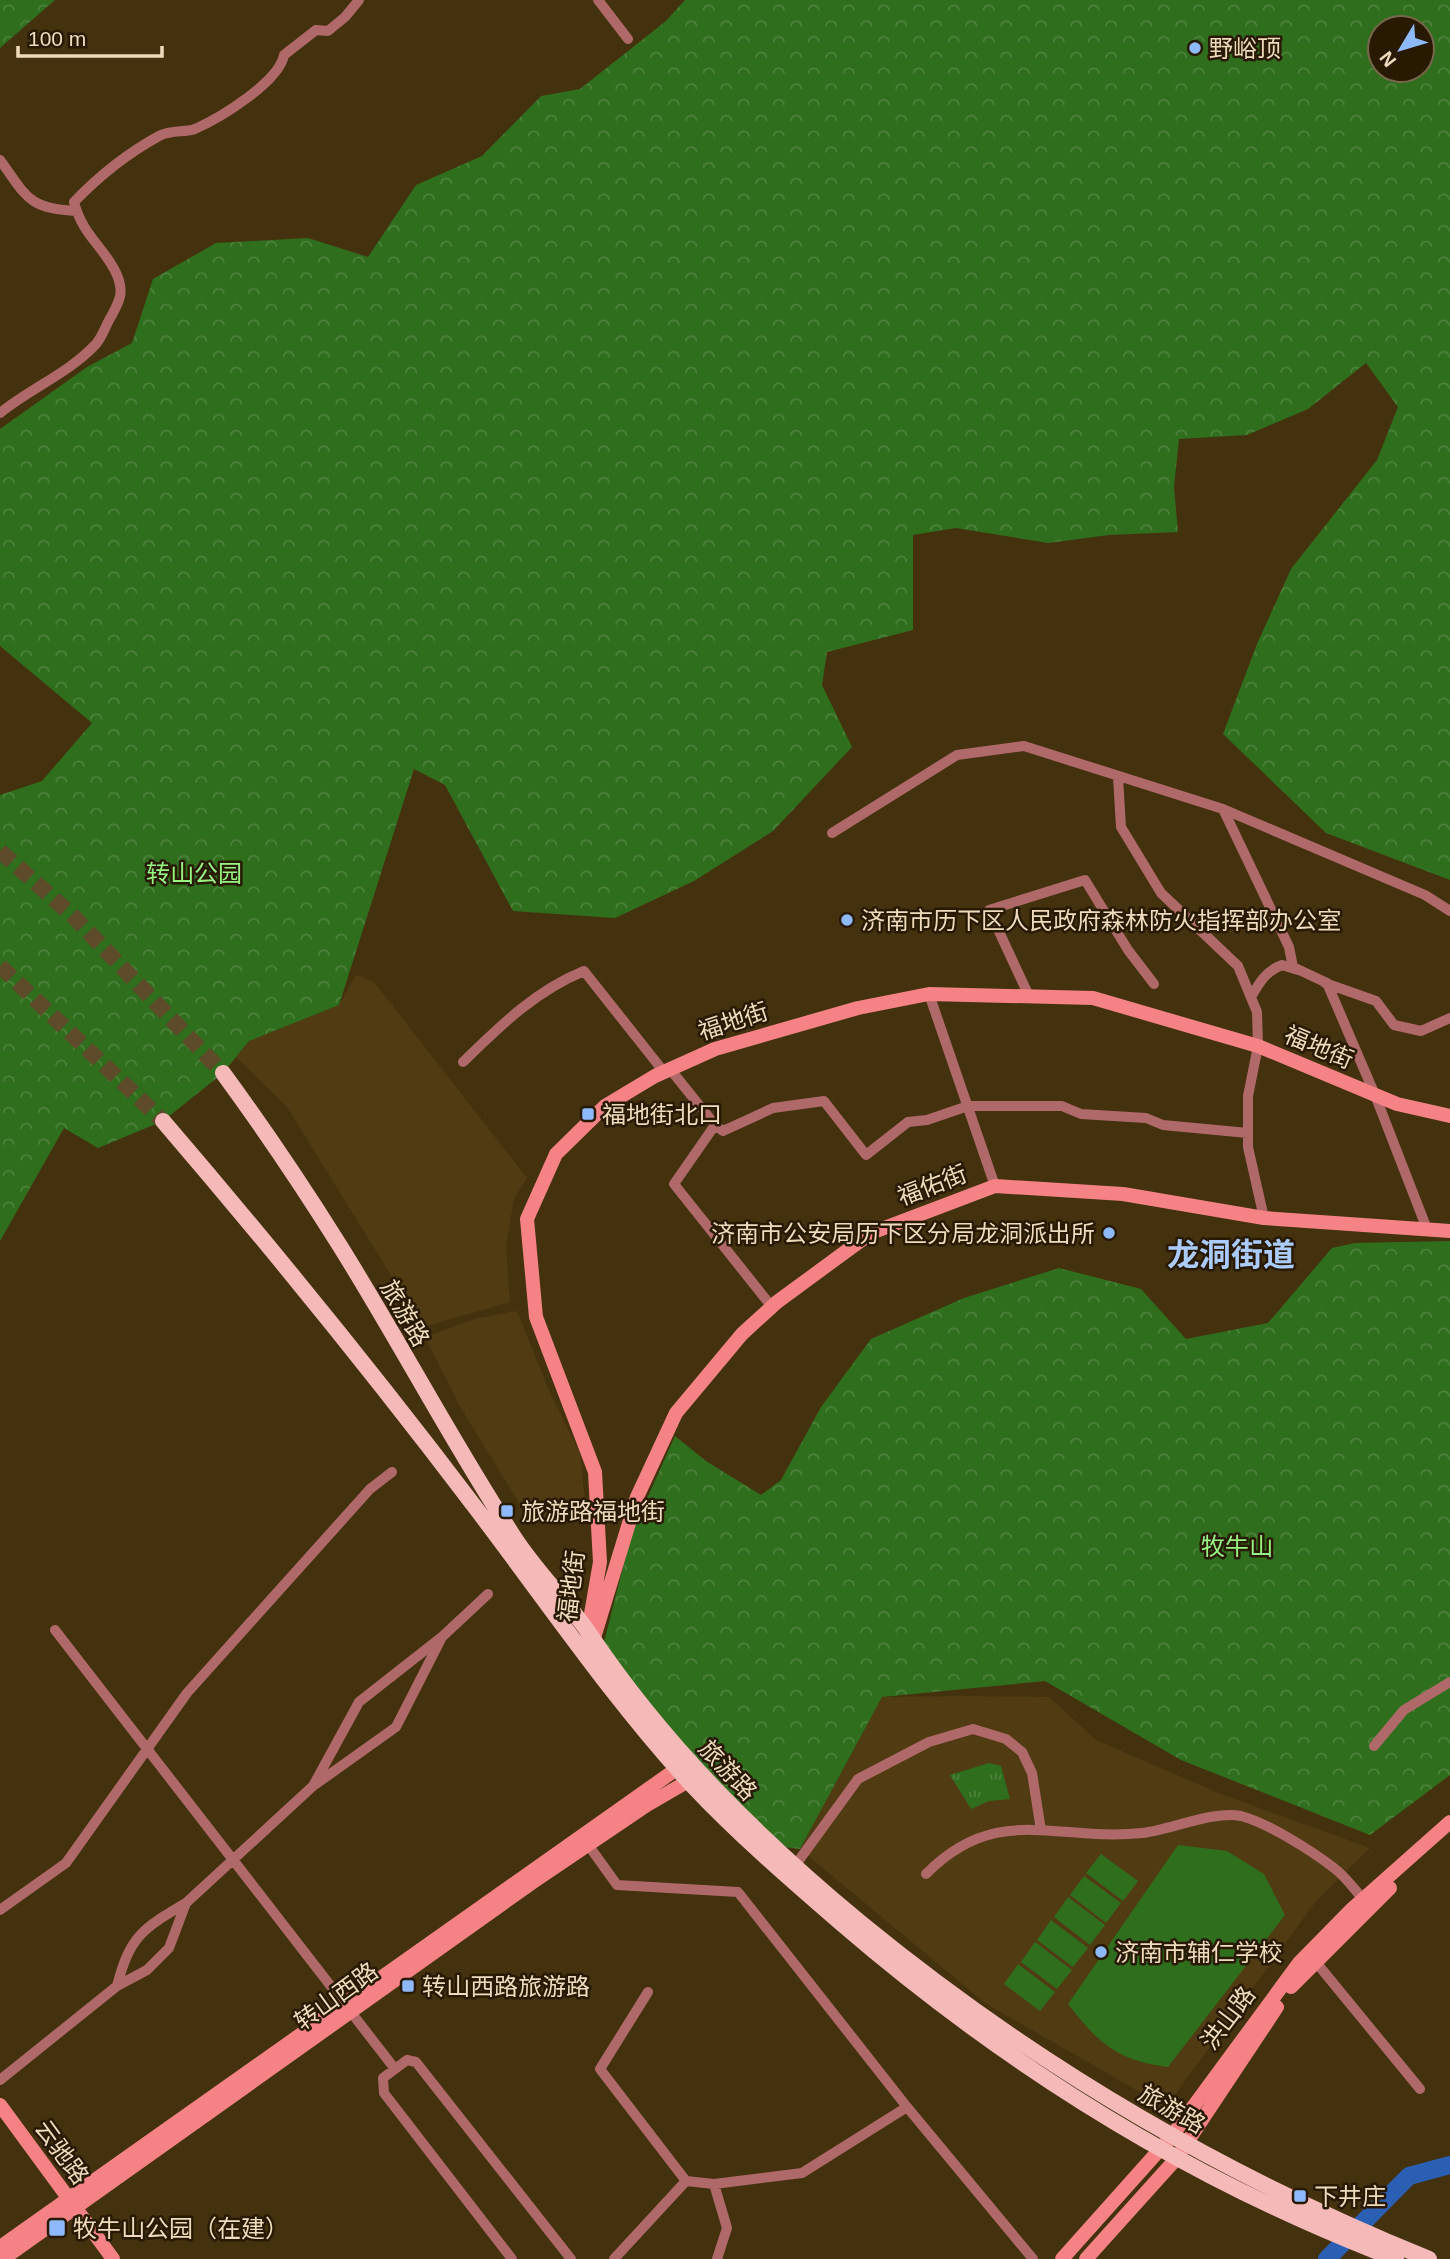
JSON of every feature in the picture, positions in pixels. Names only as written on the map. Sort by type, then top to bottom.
[{"type":"main road","name":"旅游路","points":[[223,1073],[277,1147],[342,1250],[441,1421],[515,1539],[588,1642],[629,1712],[794,1867],[940,1988],[1051,2062],[1178,2140],[1336,2228]]},
{"type":"main road","name":"旅游路","points":[[163,1121],[313,1299],[588,1642]]},
{"type":"main road","name":"旅游路","points":[[689,1771],[785,1875],[983,2038],[1157,2150],[1386,2251],[1429,2259]]},
{"type":"street","points":[[0,413],[19,397],[69,369],[98,342],[119,302],[122,291],[116,272],[80,223],[74,202],[126,157],[171,129],[193,130],[220,116],[282,66],[284,55],[316,30],[328,31],[345,17],[359,0]]},
{"type":"street","points":[[598,0],[628,39]]},
{"type":"street","points":[[0,160],[34,204],[45,209],[77,211]]},
{"type":"street","points":[[832,833],[957,755],[1024,746],[1223,809],[1425,895],[1450,911]]},
{"type":"street","points":[[1118,777],[1121,827],[1161,893],[1238,966],[1257,1013],[1258,1046],[1248,1096],[1248,1147],[1264,1218]]},
{"type":"street","points":[[1223,809],[1289,947],[1293,967]]},
{"type":"street","points":[[1029,996],[989,910],[1085,880],[1128,950],[1154,984]]},
{"type":"street","points":[[1251,998],[1263,977],[1282,965],[1293,967],[1327,984],[1376,1000],[1394,1025],[1421,1031],[1450,1017]]},
{"type":"street","points":[[463,1062],[513,1013],[541,993],[584,971],[667,1071],[723,1131],[773,1108],[824,1101],[866,1155],[908,1122],[927,1120],[968,1106],[1062,1106],[1081,1114],[1146,1118],[1163,1125],[1248,1133]]},
{"type":"street","points":[[1327,984],[1375,1095],[1427,1229]]},
{"type":"street","points":[[929,994],[995,1186]]},
{"type":"street","name":"福地街","points":[[588,1642],[600,1562],[595,1472],[536,1317],[527,1219],[556,1154],[606,1106],[667,1071],[715,1048],[858,1008],[929,994],[1093,998],[1258,1046],[1398,1104],[1450,1116]]},
{"type":"street","points":[[715,1125],[674,1184],[772,1307]]},
{"type":"street","name":"福佑街","points":[[588,1642],[636,1497],[676,1413],[742,1334],[772,1307],[871,1233],[995,1186],[1123,1194],[1264,1218],[1450,1231]]},
{"type":"street","points":[[0,1910],[66,1863],[187,1693],[370,1489],[391,1472]]},
{"type":"street","points":[[313,1786],[359,1702],[443,1636],[488,1594]]},
{"type":"street","points":[[55,1630],[395,2069]]},
{"type":"street","points":[[117,1986],[127,1950],[155,1922],[186,1903],[313,1786],[396,1727],[443,1636]]},
{"type":"street","points":[[1374,1746],[1404,1710],[1450,1682]]},
{"type":"street","points":[[794,1867],[858,1779],[929,1742],[974,1729],[1006,1739],[1022,1752],[1032,1773],[1041,1830]]},
{"type":"street","name":"转山西路","points":[[3,2259],[72,2204],[349,2008],[589,1846],[689,1771]]},
{"type":"street","name":"转山西路","points":[[349,2008],[618,1808],[689,1771]]},
{"type":"street","points":[[926,1874],[947,1853],[981,1836],[1018,1828],[1141,1833],[1210,1819],[1240,1816],[1300,1846],[1335,1869],[1363,1899]]},
{"type":"street","name":"洪山路","points":[[1086,2259],[1176,2159],[1178,2140],[1202,2091],[1299,1963],[1363,1899],[1450,1822]]},
{"type":"street","name":"洪山路","points":[[1062,2259],[1107,2213],[1157,2150],[1178,2140],[1293,1984],[1450,1833]]},
{"type":"street","points":[[589,1846],[617,1885],[738,1892],[907,2108],[1033,2259]]},
{"type":"street","points":[[0,2080],[117,1986],[147,1970],[169,1948],[186,1903]]},
{"type":"street","points":[[1315,1961],[1420,2090]]},
{"type":"street","points":[[648,1992],[600,2069],[686,2181],[714,2184],[802,2173],[907,2108]]},
{"type":"street","points":[[512,2259],[384,2093],[383,2078],[407,2060],[416,2062],[571,2259]]},
{"type":"street","name":"云驰路","points":[[0,2105],[113,2259]]},
{"type":"street","points":[[614,2259],[686,2181]]},
{"type":"street","points":[[714,2184],[727,2228],[717,2259]]},
{"type":"street","name":"转山西路","points":[[0,2247],[72,2204]]},
{"type":"shaded area","points":[[356,975],[374,982],[527,1178],[514,1198],[506,1247],[510,1302],[423,1327],[287,1107],[236,1057],[249,1041],[339,1005]]},
{"type":"shaded area","points":[[517,1311],[550,1393],[580,1453],[585,1501],[532,1524],[462,1410],[425,1337],[478,1318]]},
{"type":"shaded area","name":"济南市辅仁学校","points":[[882,1697],[1049,1697],[1096,1740],[1221,1794],[1370,1848],[1316,1901],[1166,2107],[985,2003],[800,1849]]},
{"type":"green space","points":[[0,0],[55,0],[0,48]]},
{"type":"green space","name":"转山公园","points":[[685,0],[1450,0],[1450,880],[1326,833],[1223,734],[1257,644],[1291,569],[1377,460],[1398,407],[1366,363],[1308,409],[1247,435],[1179,439],[1174,487],[1178,532],[1109,535],[1048,543],[956,528],[913,535],[913,630],[827,652],[822,685],[852,747],[773,831],[694,881],[615,918],[513,911],[445,785],[414,769],[339,1005],[249,1041],[223,1073],[163,1121],[98,1148],[64,1128],[0,1241],[0,795],[42,781],[92,723],[0,646],[0,429],[87,367],[132,343],[153,279],[216,243],[308,238],[368,257],[416,185],[482,156],[541,96],[580,89],[666,21]]},
{"type":"green space","name":"牧牛山","points":[[1450,1241],[1450,1775],[1370,1835],[1181,1760],[1045,1681],[882,1697],[800,1849],[784,1847],[695,1763],[603,1646],[632,1532],[675,1436],[706,1461],[761,1495],[781,1480],[821,1407],[871,1339],[964,1298],[1059,1268],[1141,1289],[1186,1339],[1268,1323],[1332,1248],[1355,1243]]},
{"type":"green space","points":[[989,1763],[1001,1766],[1010,1799],[989,1801],[971,1809],[950,1775]]},
{"type":"green space","points":[[1178,1845],[1227,1851],[1264,1874],[1285,1915],[1168,2067],[1136,2060],[1110,2048],[1068,2004]]},
{"type":"green space","points":[[1101,1854],[1138,1881],[1123,1901],[1086,1873]]},
{"type":"green space","points":[[1084,1876],[1121,1903],[1106,1923],[1070,1895]]},
{"type":"green space","points":[[1068,1897],[1105,1925],[1090,1945],[1054,1917]]},
{"type":"green space","points":[[1051,1920],[1088,1948],[1073,1967],[1037,1940]]},
{"type":"green space","points":[[1035,1942],[1072,1970],[1057,1989],[1021,1962]]},
{"type":"green space","points":[[1018,1964],[1055,1992],[1040,2011],[1004,1984]]},
{"type":"waterway","points":[[1327,2259],[1409,2176],[1450,2165]]},
{"type":"tunnel","points":[[0,851],[74,917],[223,1073]]},
{"type":"tunnel","points":[[0,966],[163,1121]]},
{"type":"place","name":"野峪顶","points":[[1195,48]]},
{"type":"place","name":"济南市历下区人民政府森林防火指挥部办公室","points":[[847,920]]},
{"type":"place","name":"福地街北口","points":[[588,1114]]},
{"type":"place","name":"济南市公安局历下区分局龙洞派出所","points":[[1109,1233]]},
{"type":"place","name":"旅游路福地街","points":[[507,1511]]},
{"type":"place","name":"济南市辅仁学校","points":[[1101,1952]]},
{"type":"place","name":"转山西路旅游路","points":[[408,1986]]},
{"type":"place","name":"下井庄","points":[[1300,2196]]},
{"type":"place","name":"牧牛山公园（在建）","points":[[57,2228]]},
{"type":"district","name":"龙洞街道","points":[[1231,1255]]}]
